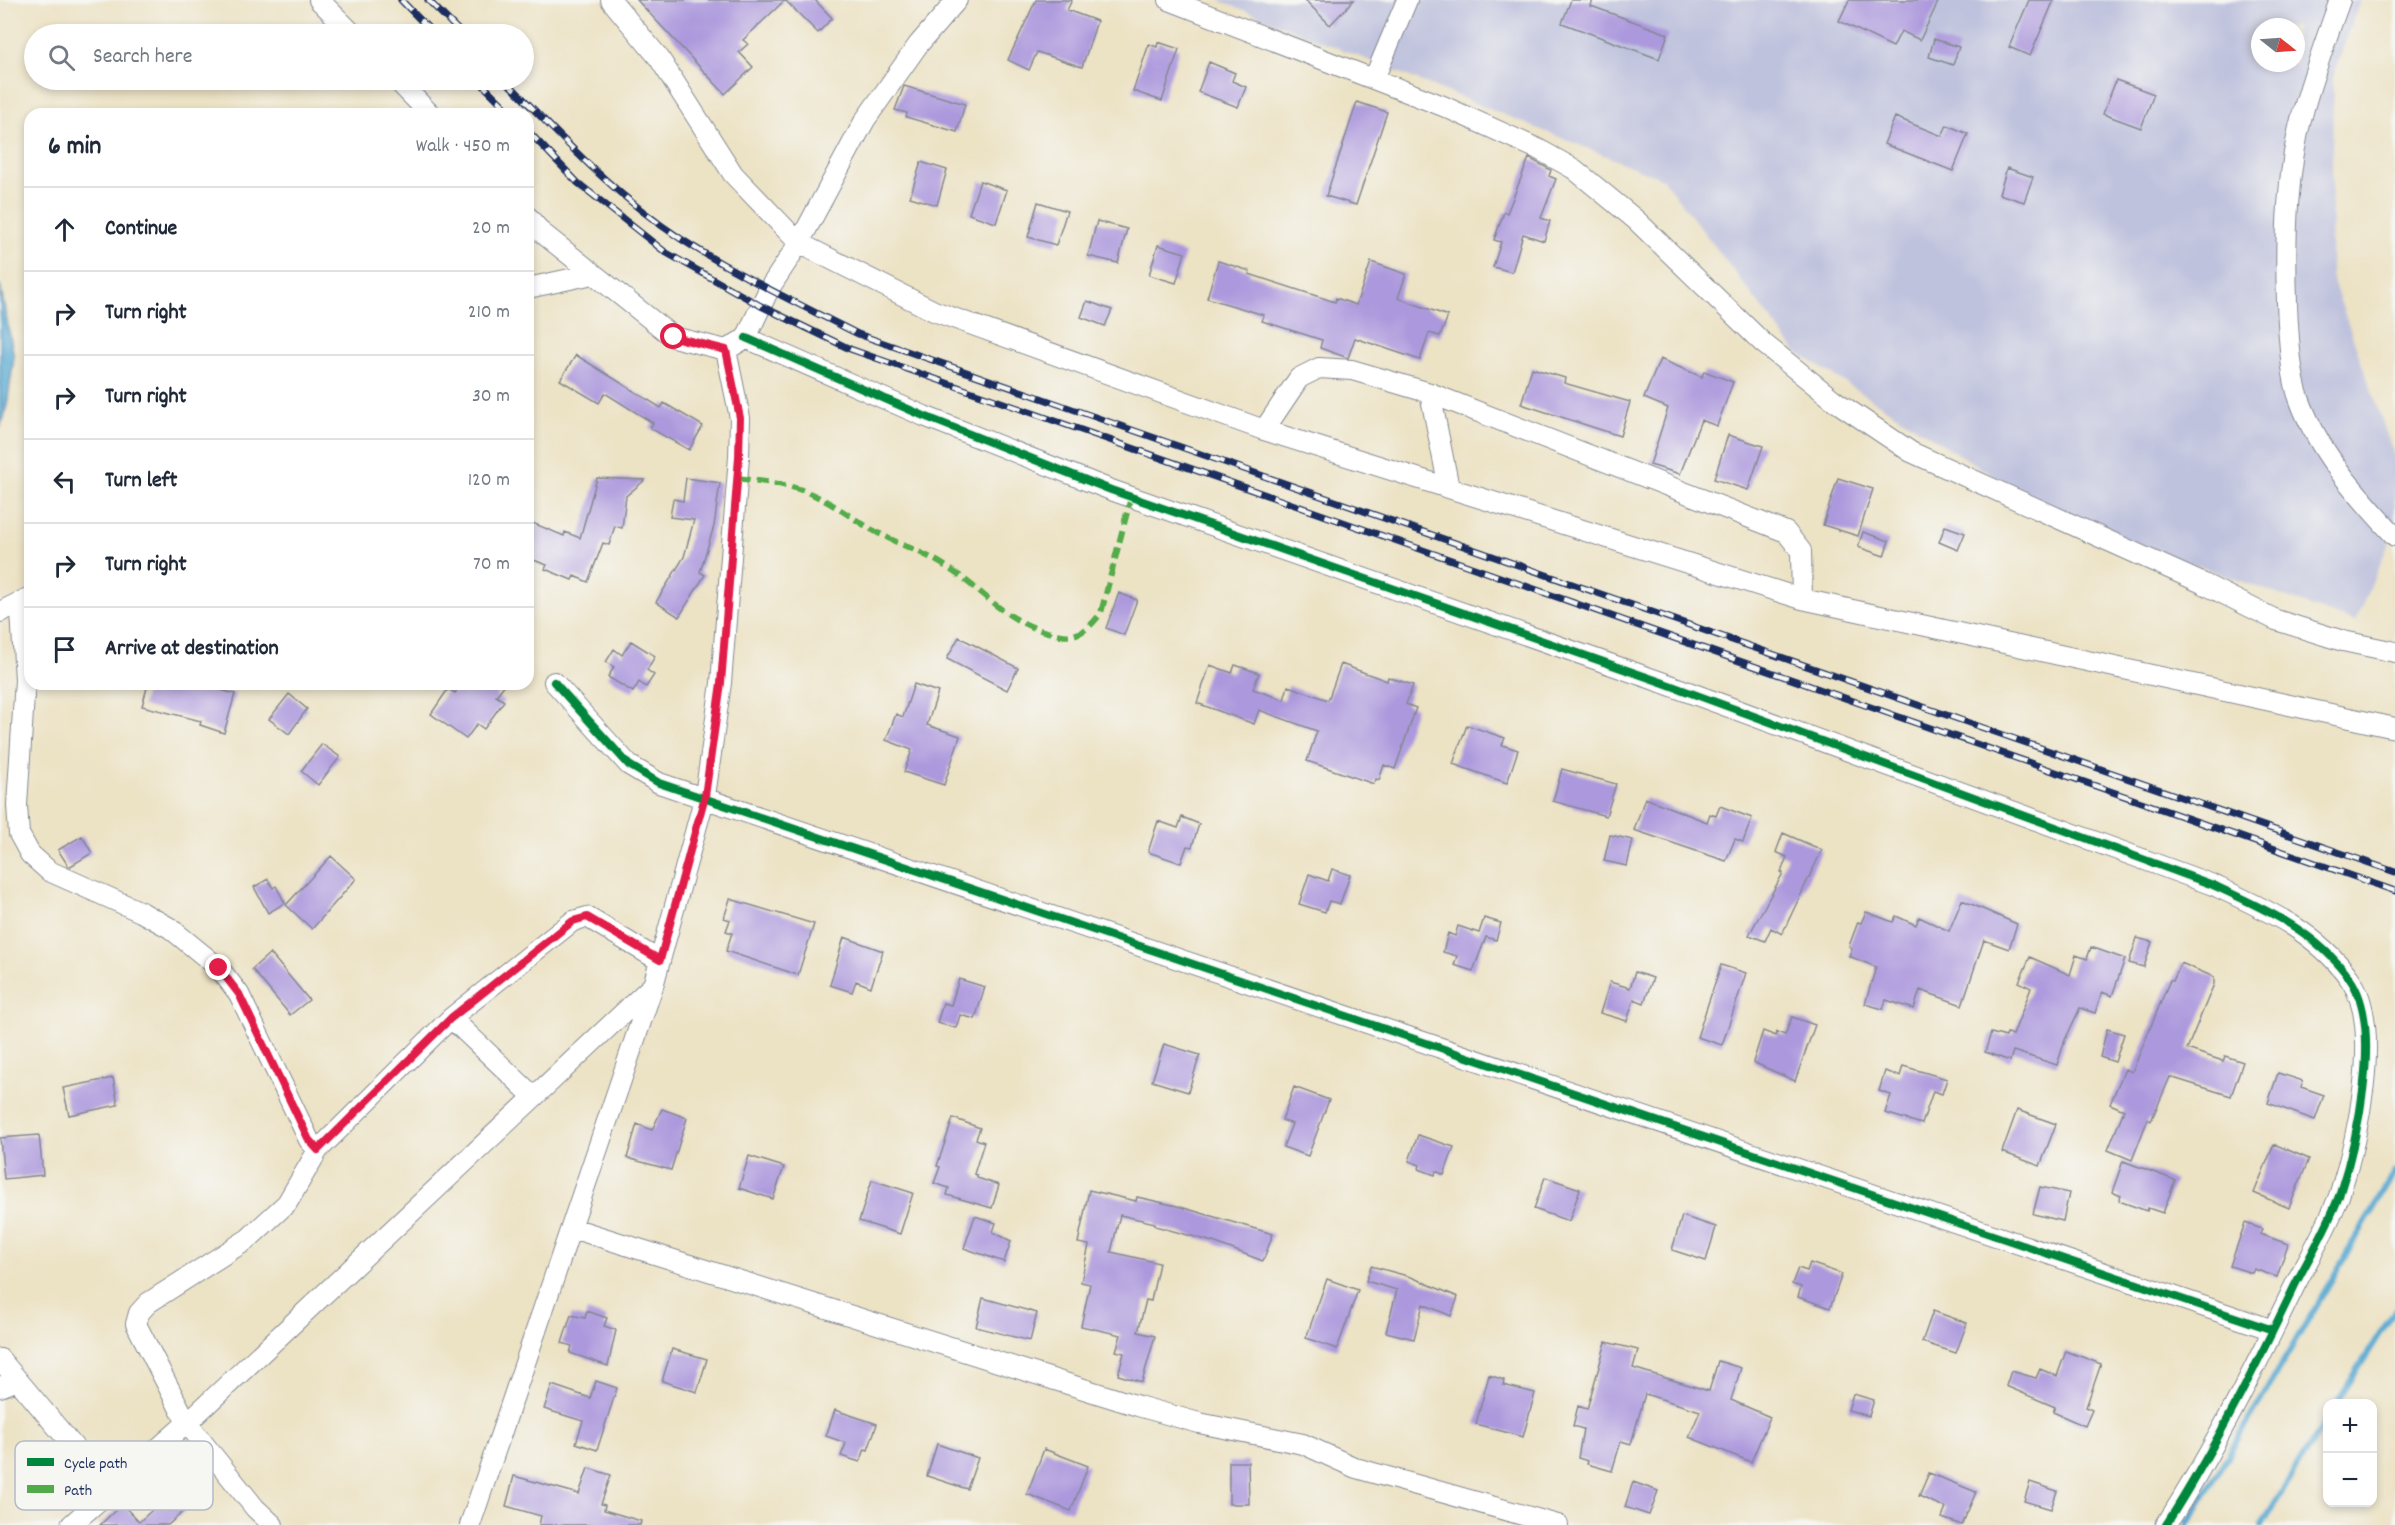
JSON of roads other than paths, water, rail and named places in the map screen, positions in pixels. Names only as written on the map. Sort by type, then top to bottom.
[{"type":"street","points":[[319,0],[343,24]]},
{"type":"street","points":[[610,0],[659,58],[733,174],[799,243],[934,311],[1264,430],[1802,599],[2395,728]]},
{"type":"street","points":[[534,224],[593,274],[674,337],[726,350],[746,338],[768,289],[799,243],[865,120],[918,45],[957,0]]},
{"type":"street","points":[[1169,0],[1443,106],[1538,149],[1574,169],[1636,220],[1763,343],[1835,401],[1911,452],[2202,583],[2276,620],[2343,641],[2395,652]]},
{"type":"street","points":[[1374,79],[1407,0]]},
{"type":"street","points":[[2340,0],[2303,110],[2292,168],[2285,243],[2288,327],[2298,397],[2317,437],[2349,486],[2395,536]]},
{"type":"street","points":[[407,90],[424,108]]},
{"type":"street","points":[[534,287],[593,274]]},
{"type":"street","points":[[746,338],[924,416],[1111,490],[1661,682],[2213,885],[2282,917],[2319,945],[2351,980],[2363,1012],[2365,1056],[2359,1127],[2338,1198],[2273,1330],[2166,1525]]},
{"type":"street","points":[[470,1525],[653,986],[705,796],[721,683],[739,457],[740,418],[726,350]]},
{"type":"street","points":[[1264,430],[1299,378],[1319,368],[1352,370],[1430,393],[1786,532],[1801,552],[1802,599]]},
{"type":"street","points":[[1430,393],[1449,488]]},
{"type":"street","points":[[0,612],[24,600]]},
{"type":"street","points":[[24,605],[21,611],[24,663]]},
{"type":"street","points":[[554,682],[629,765],[659,783],[705,796],[2273,1330]]},
{"type":"street","points":[[24,690],[17,806],[19,834],[30,854],[49,871],[141,912],[170,928],[219,968],[239,994],[309,1140],[318,1150]]},
{"type":"street","points":[[201,1441],[187,1423],[136,1324],[139,1313],[148,1303],[248,1239],[287,1203],[318,1150],[451,1018],[573,921],[587,917],[660,960]]},
{"type":"street","points":[[166,1441],[653,986]]},
{"type":"street","points":[[451,1018],[534,1097]]},
{"type":"street","points":[[572,1228],[1138,1406],[1199,1423],[1303,1444],[1356,1468],[1558,1525]]},
{"type":"street","points":[[0,1359],[9,1383],[64,1441]]},
{"type":"street","points":[[213,1456],[255,1508],[273,1525]]},
{"type":"street","points":[[71,1525],[87,1510]]},
{"type":"water","points":[[0,285],[14,357],[7,405],[0,428]]},
{"type":"waterway","points":[[2187,1525],[2395,1172]]},
{"type":"waterway","points":[[2339,1399],[2395,1310]]},
{"type":"waterway","points":[[2262,1525],[2323,1424]]},
{"type":"railway","points":[[401,0],[424,24]]},
{"type":"railway","points":[[428,0],[452,24]]},
{"type":"railway","points":[[488,90],[506,108]]},
{"type":"railway","points":[[515,90],[532,108]]},
{"type":"railway","points":[[534,110],[588,164],[656,222],[724,265],[858,334],[2395,872]]},
{"type":"railway","points":[[534,137],[578,183],[665,252],[761,306],[850,349],[2395,891]]}]
